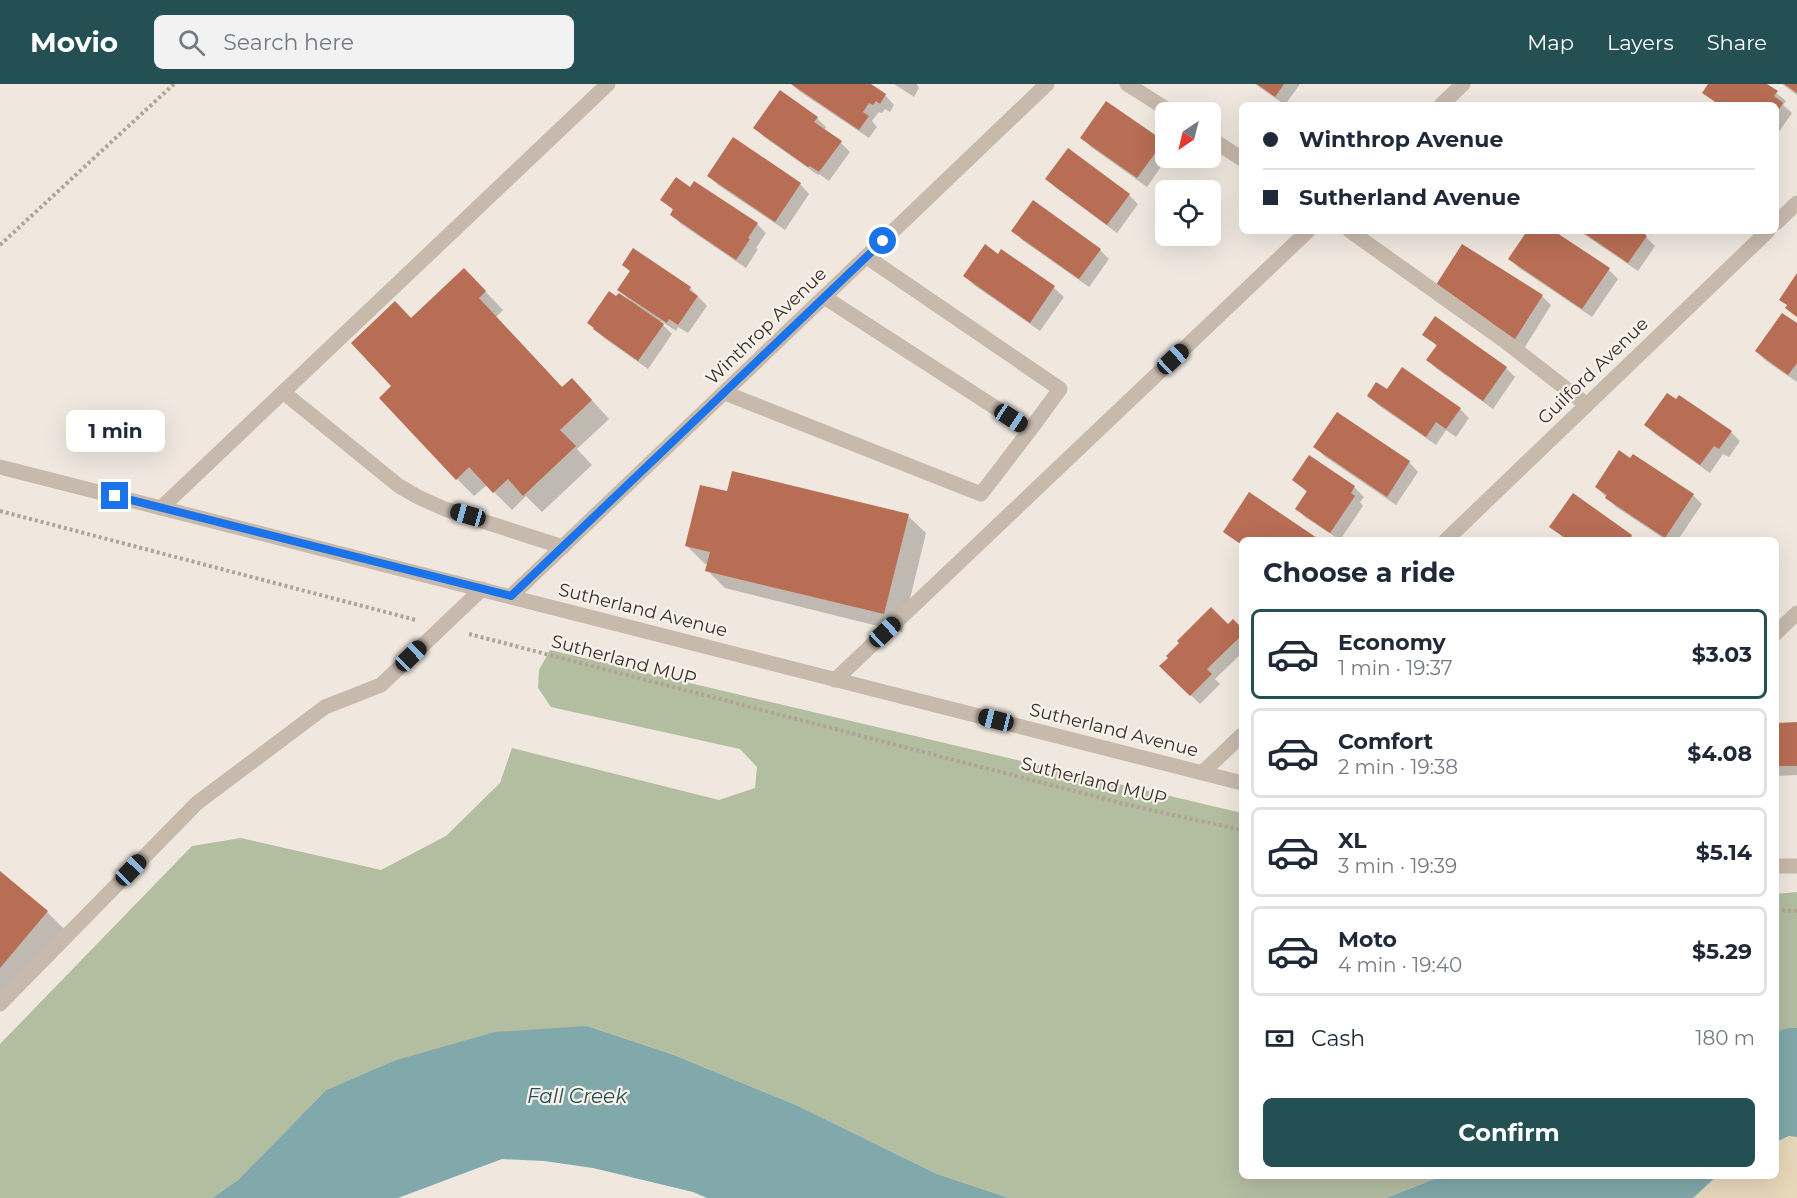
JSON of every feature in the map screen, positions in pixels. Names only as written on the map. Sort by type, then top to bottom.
[{"type":"street","points":[[162,508],[608,84]]},
{"type":"street","name":"Winthrop Avenue","points":[[511,596],[1047,84]]},
{"type":"street","points":[[1127,84],[1155,102]]},
{"type":"street","points":[[1444,102],[1463,84]]},
{"type":"street","points":[[1221,145],[1239,157]]},
{"type":"street","points":[[1779,220],[1797,203]]},
{"type":"street","points":[[835,680],[1305,234]]},
{"type":"street","points":[[1354,234],[1506,342],[1587,405]]},
{"type":"street","name":"Guilford Avenue","points":[[1449,537],[1765,234]]},
{"type":"street","points":[[724,393],[981,494],[1060,389],[867,257]]},
{"type":"street","points":[[824,297],[1030,430]]},
{"type":"street","points":[[283,392],[399,486],[418,497],[563,547]]},
{"type":"street","name":"Sutherland Avenue","points":[[0,467],[1239,782]]},
{"type":"street","points":[[0,1004],[197,803],[325,707],[381,685],[482,589]]},
{"type":"street","points":[[1779,630],[1797,613]]},
{"type":"street","points":[[1203,772],[1239,738]]},
{"type":"street","points":[[1779,866],[1797,866]]},
{"type":"path","points":[[0,245],[174,84]]},
{"type":"path","name":"Sutherland MUP","points":[[0,511],[1128,805],[1239,830]]},
{"type":"path","points":[[1779,910],[1797,911]]},
{"type":"green space","points":[[550,650],[1239,812],[1239,1179],[1434,1179],[1386,1198],[1009,1198],[937,1174],[796,1105],[674,1055],[587,1026],[393,1061],[326,1090],[238,1180],[212,1198],[0,1198],[0,1044],[192,846],[241,838],[381,870],[446,836],[500,783],[512,748],[719,800],[755,788],[757,767],[740,749],[551,707],[538,688],[539,670]]},
{"type":"green space","points":[[1797,892],[1797,1028],[1779,1031],[1779,894]]},
{"type":"sand","points":[[1789,1136],[1797,1137],[1797,1198],[1693,1198],[1714,1179],[1779,1179],[1779,1141]]},
{"type":"water","name":"Fall Creek","points":[[587,1026],[674,1055],[796,1105],[937,1174],[1009,1198],[707,1198],[693,1192],[593,1168],[544,1161],[502,1159],[398,1198],[212,1198],[238,1180],[326,1090],[393,1061],[495,1032]]},
{"type":"water","points":[[1797,1028],[1797,1137],[1789,1136],[1779,1141],[1779,1031]]},
{"type":"water","points":[[1434,1179],[1714,1179],[1693,1198],[1386,1198]]},
{"type":"building","points":[[791,84],[871,84],[886,94],[880,104],[876,101],[873,105],[869,103],[863,112],[869,116],[859,130]]},
{"type":"building","points":[[1257,84],[1284,84],[1275,97]]},
{"type":"building","points":[[1708,84],[1767,84],[1778,91],[1774,96],[1783,103],[1779,109],[1779,102],[1716,102],[1702,93]]},
{"type":"building","points":[[1784,84],[1797,84],[1797,93]]},
{"type":"building","points":[[780,90],[818,117],[814,122],[842,141],[819,172],[808,167],[753,128]]},
{"type":"building","points":[[1106,101],[1155,135],[1155,153],[1137,178],[1080,138]]},
{"type":"building","points":[[733,137],[801,183],[775,222],[707,176]]},
{"type":"building","points":[[1068,148],[1130,194],[1107,225],[1045,179]]},
{"type":"building","points":[[676,177],[690,187],[694,181],[758,223],[736,260],[670,215],[673,209],[660,200]]},
{"type":"building","points":[[1033,200],[1101,249],[1079,279],[1011,231]]},
{"type":"building","points":[[1525,234],[1559,234],[1610,268],[1582,309],[1508,259]]},
{"type":"building","points":[[1585,234],[1644,234],[1647,236],[1628,263]]},
{"type":"building","points":[[985,244],[998,254],[1001,249],[1055,286],[1030,323],[963,276]]},
{"type":"building","points":[[1462,244],[1543,295],[1515,339],[1434,288]]},
{"type":"building","points":[[633,248],[691,287],[689,290],[698,296],[678,325],[669,319],[667,323],[617,290],[630,271],[622,265]]},
{"type":"building","points":[[464,268],[486,291],[479,298],[562,387],[572,378],[592,400],[560,430],[576,446],[523,496],[508,479],[493,493],[469,467],[456,480],[379,398],[391,386],[351,343],[395,301],[411,318]]},
{"type":"building","points":[[1797,273],[1797,317],[1785,308],[1787,305],[1779,300]]},
{"type":"building","points":[[609,291],[616,296],[619,293],[664,324],[638,361],[587,323]]},
{"type":"building","points":[[1782,313],[1797,323],[1797,363],[1788,375],[1755,351]]},
{"type":"building","points":[[1435,316],[1507,367],[1483,401],[1426,360],[1437,345],[1422,335]]},
{"type":"building","points":[[1402,367],[1461,408],[1446,429],[1436,422],[1426,437],[1367,396],[1376,382],[1387,389]]},
{"type":"building","points":[[1667,393],[1676,399],[1679,395],[1732,431],[1719,449],[1714,446],[1700,465],[1644,425]]},
{"type":"building","points":[[1337,412],[1410,461],[1387,497],[1313,447]]},
{"type":"building","points":[[1619,450],[1630,458],[1633,454],[1694,494],[1664,537],[1605,498],[1607,495],[1595,487]]},
{"type":"building","points":[[1309,455],[1355,486],[1351,493],[1355,496],[1330,533],[1295,509],[1307,491],[1292,480]]},
{"type":"building","points":[[732,471],[909,514],[884,614],[705,571],[710,552],[685,546],[700,485],[727,491]]},
{"type":"building","points":[[1249,492],[1316,537],[1239,537],[1239,543],[1223,532]]},
{"type":"building","points":[[1573,493],[1632,535],[1631,537],[1564,537],[1549,527]]},
{"type":"building","points":[[1211,607],[1228,624],[1233,619],[1239,625],[1239,638],[1207,669],[1212,674],[1190,696],[1159,666],[1179,643],[1177,641]]},
{"type":"building","points":[[1797,722],[1797,766],[1779,766],[1779,723]]},
{"type":"building","points":[[0,871],[48,911],[0,968]]},
{"type":"route","points":[[115,496],[511,596],[883,241]]}]
